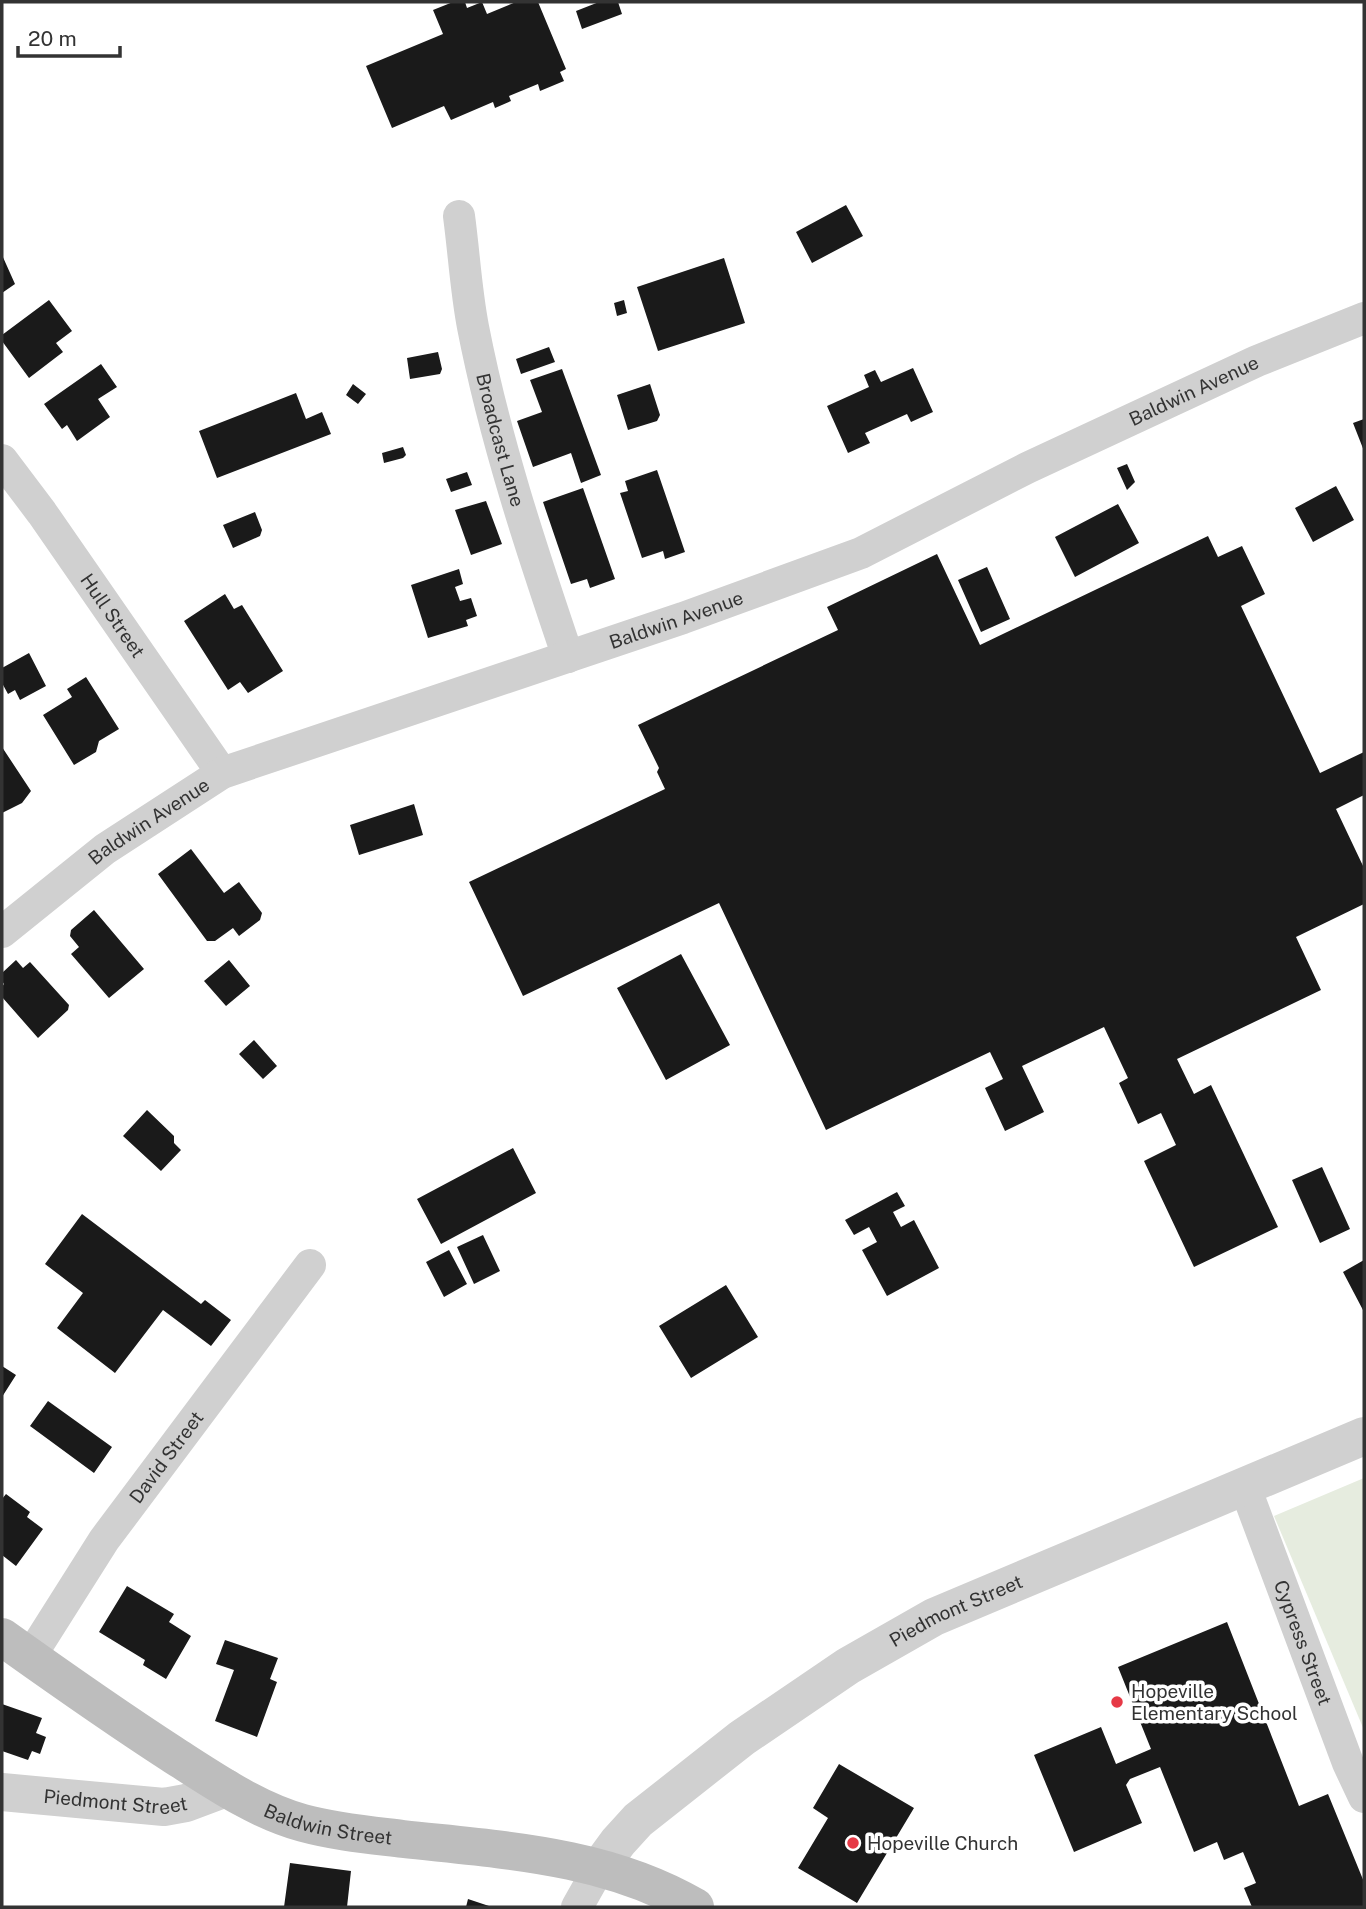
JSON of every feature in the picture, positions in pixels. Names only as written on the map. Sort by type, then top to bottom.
[{"type":"main road","name":"Baldwin Street","points":[[16,1647],[156,1743],[226,1788],[268,1810],[322,1828],[541,1856],[599,1868],[648,1884],[695,1907]]},
{"type":"street","name":"Broadcast Lane","points":[[459,216],[472,325],[496,429],[527,535],[568,657]]},
{"type":"street","name":"Baldwin Avenue","points":[[2,932],[105,849],[222,773],[684,618],[862,553],[1027,468],[1257,361],[1364,318]]},
{"type":"street","name":"Hull Street","points":[[2,460],[42,513],[222,773]]},
{"type":"street","name":"David Street","points":[[16,1647],[104,1540],[310,1265]]},
{"type":"street","name":"Piedmont Street","points":[[599,1868],[638,1820],[702,1769],[794,1701],[895,1638],[934,1617],[1364,1436]]},
{"type":"street","name":"Cypress Street","points":[[1245,1488],[1348,1763],[1364,1797]]},
{"type":"street","name":"Piedmont Street","points":[[2,1792],[164,1807],[186,1803],[226,1788]]},
{"type":"street","points":[[577,1907],[599,1868]]},
{"type":"shaded area","points":[[1364,1478],[1364,1730],[1274,1516]]},
{"type":"building","points":[[453,2],[465,2],[467,8],[482,2],[487,14],[516,2],[538,2],[566,69],[560,72],[564,81],[540,91],[538,84],[509,96],[511,101],[495,108],[493,102],[451,120],[444,106],[392,128],[366,66],[443,34],[433,10]]},
{"type":"building","points":[[599,2],[618,2],[622,14],[582,29],[576,11]]},
{"type":"building","points":[[846,205],[863,236],[812,263],[796,232]]},
{"type":"building","points":[[2,255],[15,284],[2,293]]},
{"type":"building","points":[[724,258],[745,323],[658,351],[637,287]]},
{"type":"building","points":[[49,300],[72,331],[56,343],[63,352],[29,378],[2,341],[2,335]]},
{"type":"building","points":[[624,300],[627,313],[617,316],[614,303]]},
{"type":"building","points":[[549,347],[555,362],[521,374],[516,359]]},
{"type":"building","points":[[438,352],[442,369],[440,374],[410,379],[407,358]]},
{"type":"building","points":[[101,364],[117,387],[98,399],[110,417],[77,441],[67,425],[62,429],[44,404]]},
{"type":"building","points":[[913,368],[933,412],[911,422],[907,414],[865,433],[870,443],[848,453],[827,406],[869,387],[864,375],[875,370],[881,382]]},
{"type":"building","points":[[562,369],[601,475],[581,483],[571,453],[533,467],[517,421],[542,412],[530,380]]},
{"type":"building","points":[[353,384],[366,394],[358,404],[346,395]]},
{"type":"building","points":[[650,384],[660,415],[657,421],[628,430],[617,395]]},
{"type":"building","points":[[296,393],[306,419],[322,412],[331,434],[217,478],[199,431]]},
{"type":"building","points":[[1364,419],[1364,451],[1353,423]]},
{"type":"building","points":[[403,447],[406,455],[403,458],[384,463],[382,453]]},
{"type":"building","points":[[1127,464],[1135,482],[1127,490],[1117,468]]},
{"type":"building","points":[[657,470],[685,552],[665,559],[663,551],[642,558],[620,493],[628,491],[625,481]]},
{"type":"building","points":[[467,472],[472,485],[451,492],[446,479]]},
{"type":"building","points":[[1336,486],[1354,520],[1313,542],[1295,508]]},
{"type":"building","points":[[583,488],[615,579],[590,588],[587,579],[571,584],[543,502]]},
{"type":"building","points":[[486,501],[502,544],[471,555],[455,510]]},
{"type":"building","points":[[1118,504],[1139,543],[1075,577],[1055,537]]},
{"type":"building","points":[[255,512],[262,530],[260,536],[233,548],[223,525]]},
{"type":"building","points":[[1208,536],[1218,557],[1242,546],[1265,594],[1241,606],[1320,773],[1364,752],[1364,795],[1336,809],[1364,868],[1364,904],[1296,937],[1321,990],[1177,1059],[1194,1094],[1211,1085],[1278,1227],[1194,1267],[1144,1161],[1176,1145],[1161,1113],[1138,1124],[1119,1083],[1128,1078],[1104,1027],[1022,1066],[1044,1112],[1005,1131],[985,1088],[1003,1079],[990,1052],[826,1130],[719,903],[523,996],[469,882],[665,789],[657,772],[659,768],[638,725],[838,630],[827,607],[937,554],[980,645]]},
{"type":"building","points":[[987,567],[1010,619],[981,632],[958,580]]},
{"type":"building","points":[[459,569],[463,584],[455,587],[460,601],[471,598],[477,616],[466,620],[468,626],[428,638],[411,585]]},
{"type":"building","points":[[225,594],[234,609],[242,605],[283,671],[248,693],[240,682],[228,690],[184,621]]},
{"type":"building","points":[[29,653],[46,686],[20,700],[15,690],[8,694],[2,683],[2,668]]},
{"type":"building","points":[[86,677],[119,729],[99,741],[96,752],[74,765],[43,715],[72,697],[67,689]]},
{"type":"building","points":[[2,747],[31,791],[22,803],[2,813]]},
{"type":"building","points":[[414,804],[423,835],[359,855],[350,825]]},
{"type":"building","points":[[191,849],[224,893],[239,882],[262,913],[260,920],[239,936],[233,928],[215,941],[207,941],[158,874]]},
{"type":"building","points":[[94,910],[144,969],[109,998],[71,954],[79,947],[70,936],[71,930]]},
{"type":"building","points":[[681,954],[730,1045],[666,1080],[617,988]]},
{"type":"building","points":[[16,960],[23,968],[30,962],[69,1005],[68,1010],[38,1038],[2,997],[2,973]]},
{"type":"building","points":[[229,960],[250,986],[226,1006],[204,981]]},
{"type":"building","points":[[254,1040],[277,1066],[263,1079],[239,1054]]},
{"type":"building","points":[[147,1110],[174,1136],[174,1143],[181,1150],[161,1171],[123,1136]]},
{"type":"building","points":[[513,1148],[536,1193],[441,1244],[417,1199]]},
{"type":"building","points":[[1322,1167],[1350,1229],[1320,1243],[1292,1180]]},
{"type":"building","points":[[897,1192],[905,1206],[893,1212],[901,1227],[914,1220],[939,1268],[887,1296],[862,1250],[877,1242],[869,1227],[854,1235],[845,1220]]},
{"type":"building","points":[[82,1214],[201,1304],[205,1300],[231,1320],[211,1346],[163,1310],[115,1373],[57,1328],[83,1293],[45,1264]]},
{"type":"building","points":[[483,1235],[500,1271],[474,1284],[457,1247]]},
{"type":"building","points":[[449,1250],[467,1284],[444,1297],[426,1262]]},
{"type":"building","points":[[1364,1260],[1364,1312],[1343,1272]]},
{"type":"building","points":[[726,1285],[758,1337],[691,1378],[659,1326]]},
{"type":"building","points":[[2,1366],[16,1375],[2,1397]]},
{"type":"building","points":[[48,1401],[112,1447],[94,1473],[30,1426]]},
{"type":"building","points":[[6,1494],[30,1512],[27,1517],[43,1529],[16,1566],[2,1555],[2,1499]]},
{"type":"building","points":[[127,1586],[174,1614],[169,1622],[191,1636],[166,1679],[143,1665],[145,1660],[99,1632]]},
{"type":"building","points":[[1227,1622],[1299,1806],[1328,1794],[1364,1882],[1364,1907],[1252,1907],[1244,1888],[1256,1883],[1243,1852],[1224,1860],[1217,1842],[1194,1852],[1160,1767],[1130,1779],[1126,1785],[1142,1823],[1074,1852],[1034,1755],[1101,1727],[1116,1764],[1151,1749],[1118,1667]]},
{"type":"building","points":[[225,1640],[278,1658],[270,1679],[277,1682],[257,1737],[215,1721],[234,1670],[216,1664]]},
{"type":"building","points":[[2,1704],[42,1718],[36,1733],[46,1737],[40,1754],[32,1751],[28,1760],[2,1751]]},
{"type":"building","name":"Hopeville Church","points":[[839,1764],[914,1808],[857,1903],[798,1868],[828,1818],[813,1808]]},
{"type":"building","points":[[290,1863],[351,1871],[347,1907],[284,1907]]},
{"type":"building","points":[[468,1899],[492,1907],[466,1907]]},
{"type":"place","name":"Hopeville Elementary School","points":[[1117,1702]]},
{"type":"place","name":"Hopeville Church","points":[[853,1843]]}]
